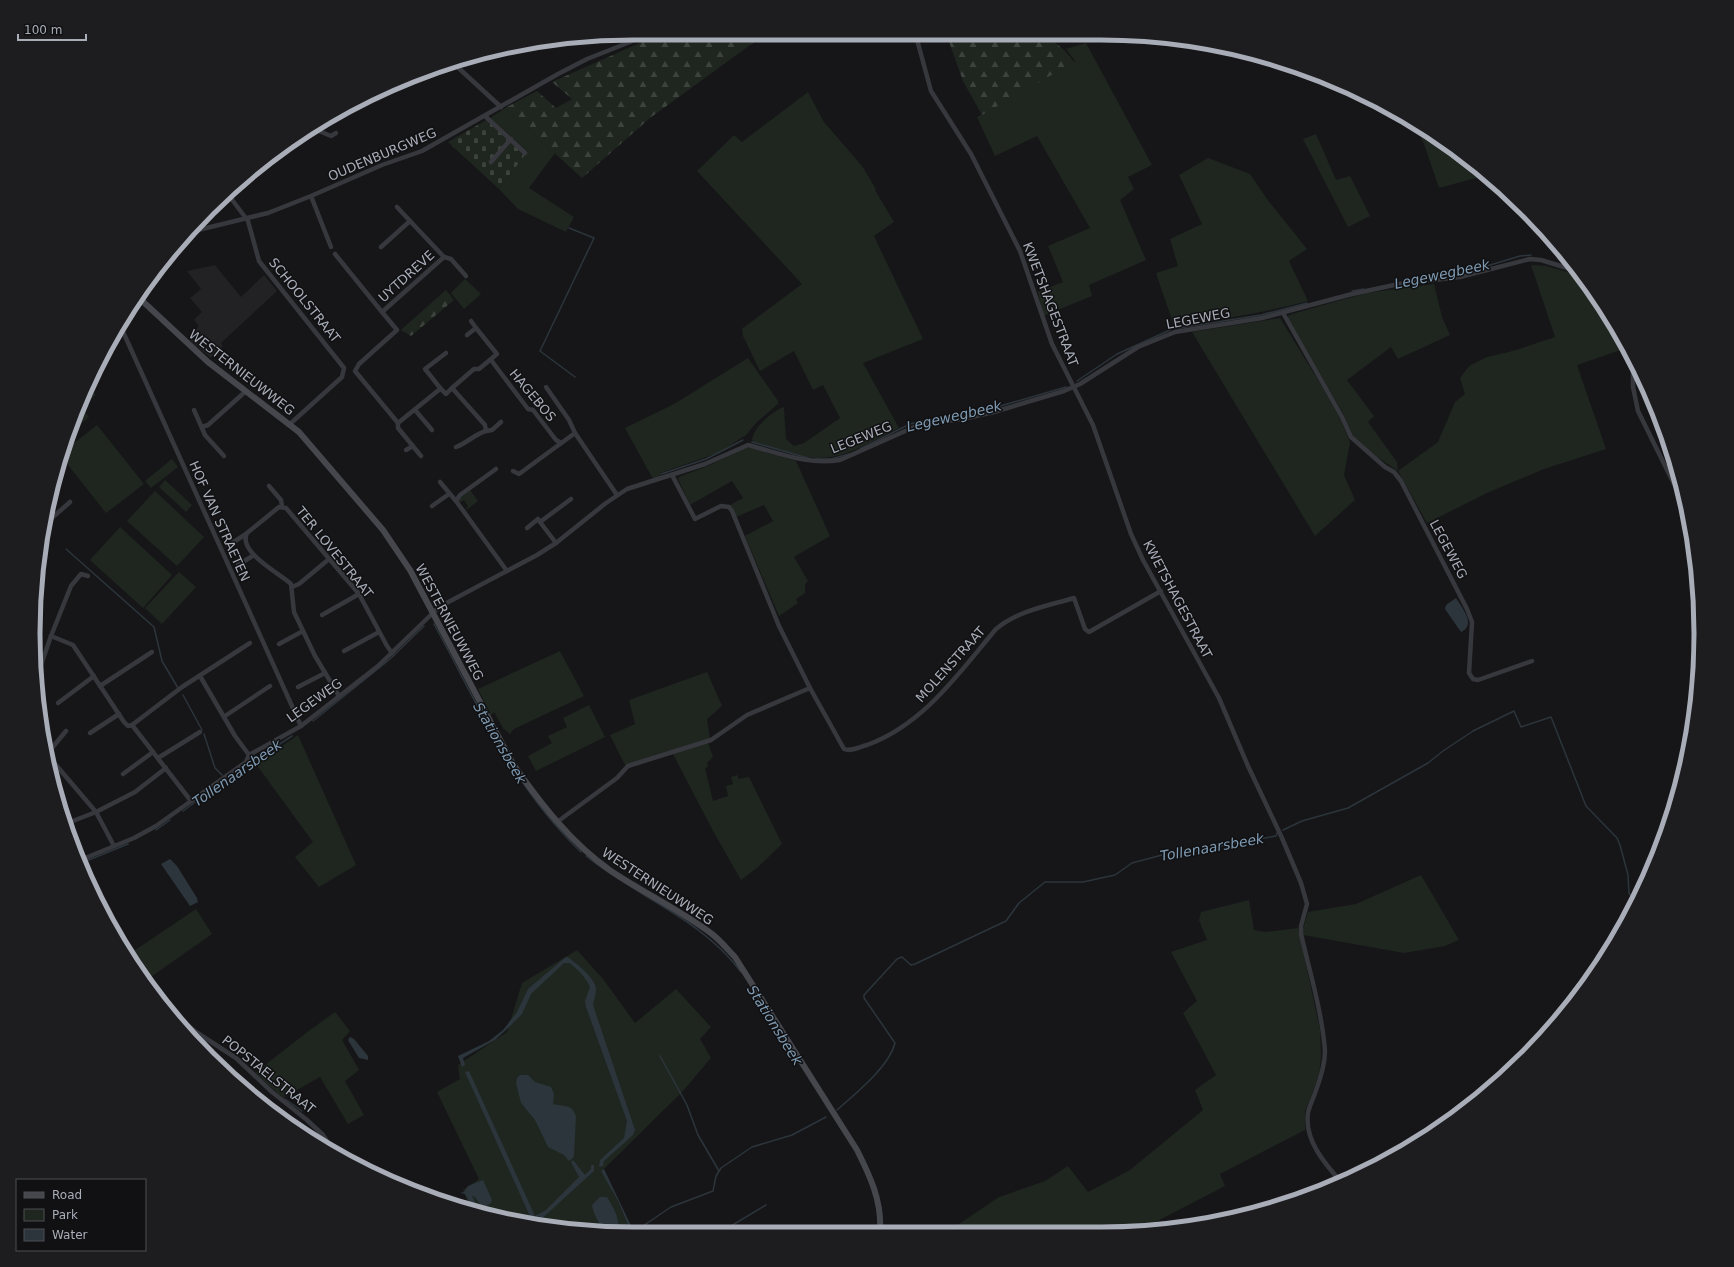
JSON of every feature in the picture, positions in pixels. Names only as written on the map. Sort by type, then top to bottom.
[{"type":"street","points":[[622,40],[624,44]]},
{"type":"street","name":"OUDENBURGWEG","points":[[198,230],[246,219],[311,196],[382,165],[422,151],[573,66],[635,40]]},
{"type":"street","name":"KWETSHAGESTRAAT","points":[[917,40],[931,91],[971,154],[1020,251],[1052,344],[1073,388],[1088,414],[1099,440],[1131,534],[1225,710],[1248,766],[1282,838],[1303,889],[1307,904],[1301,934],[1322,1020],[1325,1054],[1321,1077],[1308,1113],[1308,1125],[1310,1135],[1320,1156],[1338,1178]]},
{"type":"street","points":[[457,67],[501,107]]},
{"type":"street","points":[[485,116],[525,153]]},
{"type":"street","points":[[319,131],[331,136],[336,132]]},
{"type":"street","points":[[491,162],[511,140]]},
{"type":"street","points":[[311,196],[331,247]]},
{"type":"street","name":"SCHOOLSTRAAT","points":[[231,198],[248,221],[259,261],[342,365],[344,370]]},
{"type":"street","name":"UYTDREVE","points":[[398,207],[444,257],[451,259],[466,276]]},
{"type":"street","points":[[381,247],[410,221]]},
{"type":"street","name":"UYTDREVE","points":[[335,254],[397,330],[359,364],[356,372]]},
{"type":"street","name":"UYTDREVE","points":[[382,312],[444,257]]},
{"type":"street","name":"LEGEWEG","points":[[84,858],[140,835],[246,762],[249,755],[301,726],[392,653],[439,607],[521,564],[556,543],[617,495],[636,486],[705,464],[748,445],[798,459],[827,462],[840,460],[920,424],[963,419],[994,412],[1073,388],[1138,346],[1175,332],[1262,318],[1352,294],[1399,284],[1460,277],[1530,259],[1541,260],[1568,268]]},
{"type":"street","name":"WESTERNIEUWWEG","points":[[142,301],[208,362],[290,424],[383,530],[410,570],[513,764],[557,822],[583,849],[612,871],[701,926],[713,935],[735,957],[857,1150],[871,1178],[880,1205],[880,1227]]},
{"type":"street","name":"LEGEWEG","points":[[1283,313],[1342,416],[1350,437],[1385,467],[1394,472],[1401,481],[1467,608],[1472,622],[1469,673],[1473,679],[1478,680],[1532,661]]},
{"type":"street","points":[[446,353],[425,369],[439,385],[440,389],[446,394],[474,369],[479,369],[497,354],[471,321]]},
{"type":"street","points":[[467,335],[476,328]]},
{"type":"street","name":"HOF VAN STRAETEN","points":[[123,332],[301,726]]},
{"type":"street","name":"HAGEBOS","points":[[491,360],[528,409],[533,410],[556,440],[561,443]]},
{"type":"street","points":[[290,424],[342,377],[344,370],[356,372],[398,423],[398,428],[421,456]]},
{"type":"street","points":[[1633,371],[1633,387],[1638,411],[1676,488]]},
{"type":"street","name":"HAGEBOS","points":[[546,387],[617,495]]},
{"type":"street","points":[[452,388],[485,425],[486,431]]},
{"type":"street","points":[[398,423],[440,389]]},
{"type":"street","points":[[202,427],[208,425],[246,391]]},
{"type":"street","points":[[194,410],[205,435],[224,456]]},
{"type":"street","points":[[415,410],[432,430]]},
{"type":"street","points":[[456,447],[464,444],[478,433],[492,430],[501,422]]},
{"type":"street","points":[[513,470],[519,474],[575,433]]},
{"type":"street","points":[[406,450],[413,446]]},
{"type":"street","points":[[456,502],[460,495],[496,469]]},
{"type":"street","points":[[557,822],[617,778],[628,766],[711,740],[747,715],[810,688],[779,626],[732,511],[729,507],[721,506],[695,519],[672,475]]},
{"type":"street","points":[[440,482],[507,571]]},
{"type":"street","points":[[268,486],[281,500],[282,506]]},
{"type":"street","points":[[432,506],[449,494]]},
{"type":"street","points":[[540,522],[571,499]]},
{"type":"street","points":[[51,518],[70,502]]},
{"type":"street","name":"TER LOVESTRAAT","points":[[229,545],[246,534],[282,506],[286,508],[359,594],[392,653]]},
{"type":"street","points":[[527,528],[538,519],[556,543]]},
{"type":"street","points":[[246,534],[246,539],[254,555],[290,582],[292,587],[293,609],[303,631],[338,696]]},
{"type":"street","points":[[238,565],[254,555]]},
{"type":"street","points":[[292,587],[299,584],[329,559]]},
{"type":"street","points":[[41,665],[71,586],[81,574],[88,576]]},
{"type":"street","name":"MOLENSTRAAT","points":[[810,688],[841,745],[848,750],[852,750],[889,734],[923,711],[935,700],[996,629],[1005,621],[1016,616],[1074,598],[1085,629],[1089,632],[1161,591]]},
{"type":"street","points":[[322,614],[359,594]]},
{"type":"street","points":[[279,644],[303,631]]},
{"type":"street","points":[[344,651],[379,632]]},
{"type":"street","points":[[51,636],[73,645],[128,726],[132,725],[161,702],[250,643]]},
{"type":"street","points":[[100,686],[152,652]]},
{"type":"street","points":[[298,688],[325,673]]},
{"type":"street","points":[[58,703],[94,676]]},
{"type":"street","points":[[200,676],[225,716],[235,736],[249,755]]},
{"type":"street","points":[[225,716],[270,686]]},
{"type":"street","points":[[90,733],[119,714]]},
{"type":"street","points":[[132,725],[190,801]]},
{"type":"street","points":[[51,749],[66,731]]},
{"type":"street","points":[[158,758],[200,732]]},
{"type":"street","points":[[123,774],[153,752]]},
{"type":"street","points":[[56,765],[96,812],[114,846]]},
{"type":"street","points":[[70,822],[96,812],[135,792],[166,768]]},
{"type":"street","name":"POPSTAELSTRAAT","points":[[186,1024],[236,1058],[272,1092],[307,1120],[323,1135],[327,1141]]},
{"type":"shaded area","points":[[215,265],[241,297],[264,275],[277,291],[221,343],[223,346],[211,358],[189,340],[189,337],[199,326],[194,320],[202,312],[190,298],[201,289],[187,271]]},
{"type":"green space","points":[[646,40],[757,40],[650,118],[582,178],[505,108],[537,91],[556,108],[572,99],[552,82]]},
{"type":"green space","points":[[948,40],[1052,40],[1064,50],[1074,62],[982,115],[963,81]]},
{"type":"green space","points":[[1086,43],[1152,165],[1128,177],[1134,189],[1120,200],[1146,260],[1089,285],[1092,296],[1043,316],[1038,292],[1063,282],[1048,246],[1090,228],[1037,136],[995,156],[977,117],[1075,61],[1066,49]]},
{"type":"green space","points":[[808,92],[824,122],[862,166],[894,222],[874,236],[923,339],[863,363],[899,428],[849,452],[821,458],[812,458],[792,454],[754,442],[752,440],[753,435],[759,425],[774,412],[784,407],[786,439],[794,446],[804,443],[840,418],[823,385],[813,390],[794,351],[760,371],[743,336],[742,327],[743,328],[802,284],[697,171],[734,135],[742,142]]},
{"type":"green space","points":[[505,108],[555,153],[529,188],[574,217],[566,232],[518,209],[499,189],[528,151],[490,118]]},
{"type":"green space","points":[[490,118],[528,151],[499,189],[448,142]]},
{"type":"green space","points":[[1419,133],[1480,177],[1439,188]]},
{"type":"green space","points":[[1316,134],[1336,180],[1350,176],[1370,216],[1348,227],[1303,139]]},
{"type":"green space","points":[[1208,158],[1250,174],[1267,199],[1307,249],[1289,261],[1308,301],[1226,318],[1176,326],[1173,323],[1156,273],[1178,266],[1170,239],[1202,224],[1179,175]]},
{"type":"green space","points":[[1531,265],[1546,266],[1572,273],[1594,304],[1622,351],[1577,365],[1606,449],[1544,469],[1487,493],[1427,523],[1398,471],[1438,442],[1455,402],[1465,394],[1460,378],[1469,366],[1487,357],[1513,351],[1555,337]]},
{"type":"green space","points":[[465,279],[481,294],[464,309],[451,293]]},
{"type":"green space","points":[[1434,284],[1442,317],[1450,335],[1398,359],[1391,347],[1347,380],[1374,416],[1368,422],[1397,462],[1398,471],[1373,454],[1354,438],[1344,415],[1288,320],[1288,316],[1366,293]]},
{"type":"green space","points":[[446,290],[454,300],[411,336],[401,330]]},
{"type":"green space","points":[[1280,318],[1336,409],[1350,442],[1344,475],[1355,500],[1315,536],[1192,332]]},
{"type":"green space","points":[[748,358],[778,401],[778,404],[756,423],[746,435],[718,453],[660,473],[660,477],[653,479],[625,428],[674,404]]},
{"type":"green space","points":[[93,391],[96,395],[87,403]]},
{"type":"green space","points":[[83,410],[89,417],[77,427]]},
{"type":"green space","points":[[97,425],[144,484],[106,513],[65,462],[70,447]]},
{"type":"green space","points":[[745,448],[751,448],[796,461],[830,536],[794,557],[808,581],[805,584],[805,593],[796,599],[798,603],[779,616],[745,536],[773,521],[764,505],[736,517],[730,505],[743,498],[732,481],[690,505],[678,479],[679,477],[708,466]]},
{"type":"green space","points":[[172,459],[178,467],[151,488],[145,481]]},
{"type":"green space","points":[[165,480],[192,505],[186,512],[159,487]]},
{"type":"green space","points":[[470,490],[478,501],[465,511],[468,506],[464,500],[459,503],[459,499]]},
{"type":"green space","points":[[155,491],[204,537],[177,566],[127,521]]},
{"type":"green space","points":[[120,527],[172,575],[143,608],[90,560]]},
{"type":"green space","points":[[179,572],[196,587],[162,624],[145,608]]},
{"type":"green space","points":[[560,651],[584,696],[514,729],[510,734],[503,728],[494,712],[491,715],[478,689]]},
{"type":"green space","points":[[707,672],[722,706],[707,719],[710,739],[625,765],[610,735],[635,724],[629,700]]},
{"type":"green space","points":[[589,705],[605,737],[536,771],[528,756],[552,743],[548,736],[567,727],[563,718]]},
{"type":"green space","points":[[298,735],[356,865],[319,887],[295,857],[313,842],[256,764]]},
{"type":"green space","points":[[708,743],[713,757],[707,763],[708,767],[705,768],[713,801],[728,796],[726,786],[733,784],[731,777],[737,775],[739,779],[749,777],[782,844],[757,868],[741,880],[713,831],[673,754]]},
{"type":"green space","points":[[1421,875],[1459,940],[1445,946],[1404,953],[1303,935],[1303,929],[1308,912],[1356,904]]},
{"type":"green space","points":[[1249,900],[1254,930],[1265,932],[1298,928],[1320,1029],[1321,1057],[1319,1075],[1305,1112],[1305,1130],[1220,1174],[1225,1186],[1150,1225],[1100,1227],[954,1227],[999,1197],[1045,1181],[1068,1166],[1088,1192],[1130,1170],[1203,1110],[1195,1090],[1216,1075],[1183,1013],[1197,1001],[1171,952],[1207,940],[1199,920],[1201,912]]},
{"type":"green space","points":[[196,909],[212,934],[150,977],[133,952]]},
{"type":"green space","points":[[577,950],[603,979],[635,1023],[676,989],[711,1027],[700,1039],[711,1058],[683,1091],[602,1171],[618,1201],[629,1227],[595,1226],[556,1222],[518,1216],[468,1203],[463,1190],[479,1179],[437,1092],[460,1079],[458,1065],[507,1032],[522,983]]},
{"type":"green space","points":[[335,1012],[350,1031],[342,1040],[359,1070],[345,1081],[364,1115],[348,1124],[320,1077],[283,1098],[255,1073]]},
{"type":"water","points":[[1456,598],[1467,616],[1468,621],[1466,629],[1461,632],[1445,609],[1446,605]]},
{"type":"water","points":[[170,859],[177,866],[198,902],[190,906],[161,864]]},
{"type":"water","points":[[566,957],[586,972],[595,985],[596,991],[593,1005],[635,1130],[633,1135],[604,1161],[603,1166],[599,1167],[600,1160],[624,1138],[627,1121],[586,1007],[585,1001],[590,987],[586,980],[572,965],[569,963],[564,963],[531,994],[522,1014],[495,1040],[463,1058],[465,1065],[462,1067],[458,1056],[489,1041],[503,1030],[517,1012],[528,989]]},
{"type":"water","points":[[350,1037],[354,1039],[368,1056],[368,1060],[359,1058],[348,1040]]},
{"type":"water","points":[[469,1071],[535,1216],[546,1210],[579,1177],[571,1162],[573,1160],[585,1175],[591,1169],[591,1165],[594,1165],[594,1171],[541,1220],[531,1218],[465,1072]]},
{"type":"water","points":[[520,1075],[528,1075],[535,1082],[551,1087],[554,1094],[553,1104],[567,1106],[574,1112],[576,1116],[574,1155],[569,1161],[564,1155],[548,1147],[535,1120],[521,1103],[516,1083],[517,1078]]},
{"type":"water","points":[[604,1169],[632,1227],[629,1227],[618,1201],[601,1171]]},
{"type":"water","points":[[483,1180],[492,1200],[491,1203],[485,1207],[482,1207],[475,1197],[472,1196],[477,1206],[471,1204],[465,1194],[460,1193],[464,1192],[468,1186]]},
{"type":"water","points":[[600,1197],[607,1197],[618,1219],[618,1227],[601,1226],[592,1205]]},
{"type":"waterway","points":[[569,228],[594,238],[540,351],[575,377]]},
{"type":"waterway","name":"Legewegbeek","points":[[1423,279],[1467,272],[1520,256],[1531,255]]},
{"type":"waterway","name":"Legewegbeek","points":[[1352,291],[1364,289]]},
{"type":"waterway","name":"Legewegbeek","points":[[1179,328],[1261,315],[1307,303]]},
{"type":"waterway","name":"Legewegbeek","points":[[1077,381],[1117,354],[1170,330]]},
{"type":"waterway","name":"Legewegbeek","points":[[860,449],[910,424],[922,421],[962,417],[1066,387]]},
{"type":"waterway","name":"Legewegbeek","points":[[661,474],[706,459],[743,440]]},
{"type":"waterway","name":"Legewegbeek","points":[[752,442],[808,458]]},
{"type":"waterway","name":"Legewegbeek","points":[[815,459],[831,459],[849,454]]},
{"type":"waterway","points":[[66,549],[154,627],[162,661],[178,688]]},
{"type":"waterway","name":"Stationsbeek","points":[[434,624],[498,744],[516,772],[535,800],[557,827],[581,852]]},
{"type":"waterway","name":"Stationsbeek","points":[[313,721],[389,660],[424,626]]},
{"type":"waterway","points":[[183,695],[202,730]]},
{"type":"waterway","name":"Tollenaarsbeek","points":[[1283,830],[1302,821],[1348,808],[1428,763],[1473,731],[1514,711],[1521,727],[1551,717],[1586,806],[1617,838],[1628,875],[1629,893],[1632,898]]},
{"type":"waterway","points":[[204,734],[215,768],[222,775]]},
{"type":"waterway","name":"Tollenaarsbeek","points":[[183,811],[232,775],[292,736]]},
{"type":"waterway","name":"Tollenaarsbeek","points":[[156,830],[170,820]]},
{"type":"waterway","name":"Tollenaarsbeek","points":[[837,1110],[879,1071],[892,1052],[895,1043],[864,998],[864,995],[897,959],[902,957],[911,965],[915,964],[1006,921],[1019,903],[1045,882],[1083,882],[1115,875],[1132,863],[1181,850],[1183,853],[1276,836],[1277,833]]},
{"type":"waterway","name":"Tollenaarsbeek","points":[[85,861],[128,844]]},
{"type":"waterway","name":"Stationsbeek","points":[[586,856],[606,871],[708,937],[725,953],[741,972]]},
{"type":"waterway","points":[[660,1056],[687,1105],[698,1135],[719,1171]]},
{"type":"waterway","name":"Tollenaarsbeek","points":[[285,1099],[302,1111]]},
{"type":"waterway","name":"Tollenaarsbeek","points":[[641,1227],[671,1207],[713,1191],[716,1176],[721,1168],[752,1147],[792,1135],[826,1117]]},
{"type":"waterway","points":[[729,1227],[766,1205]]}]
